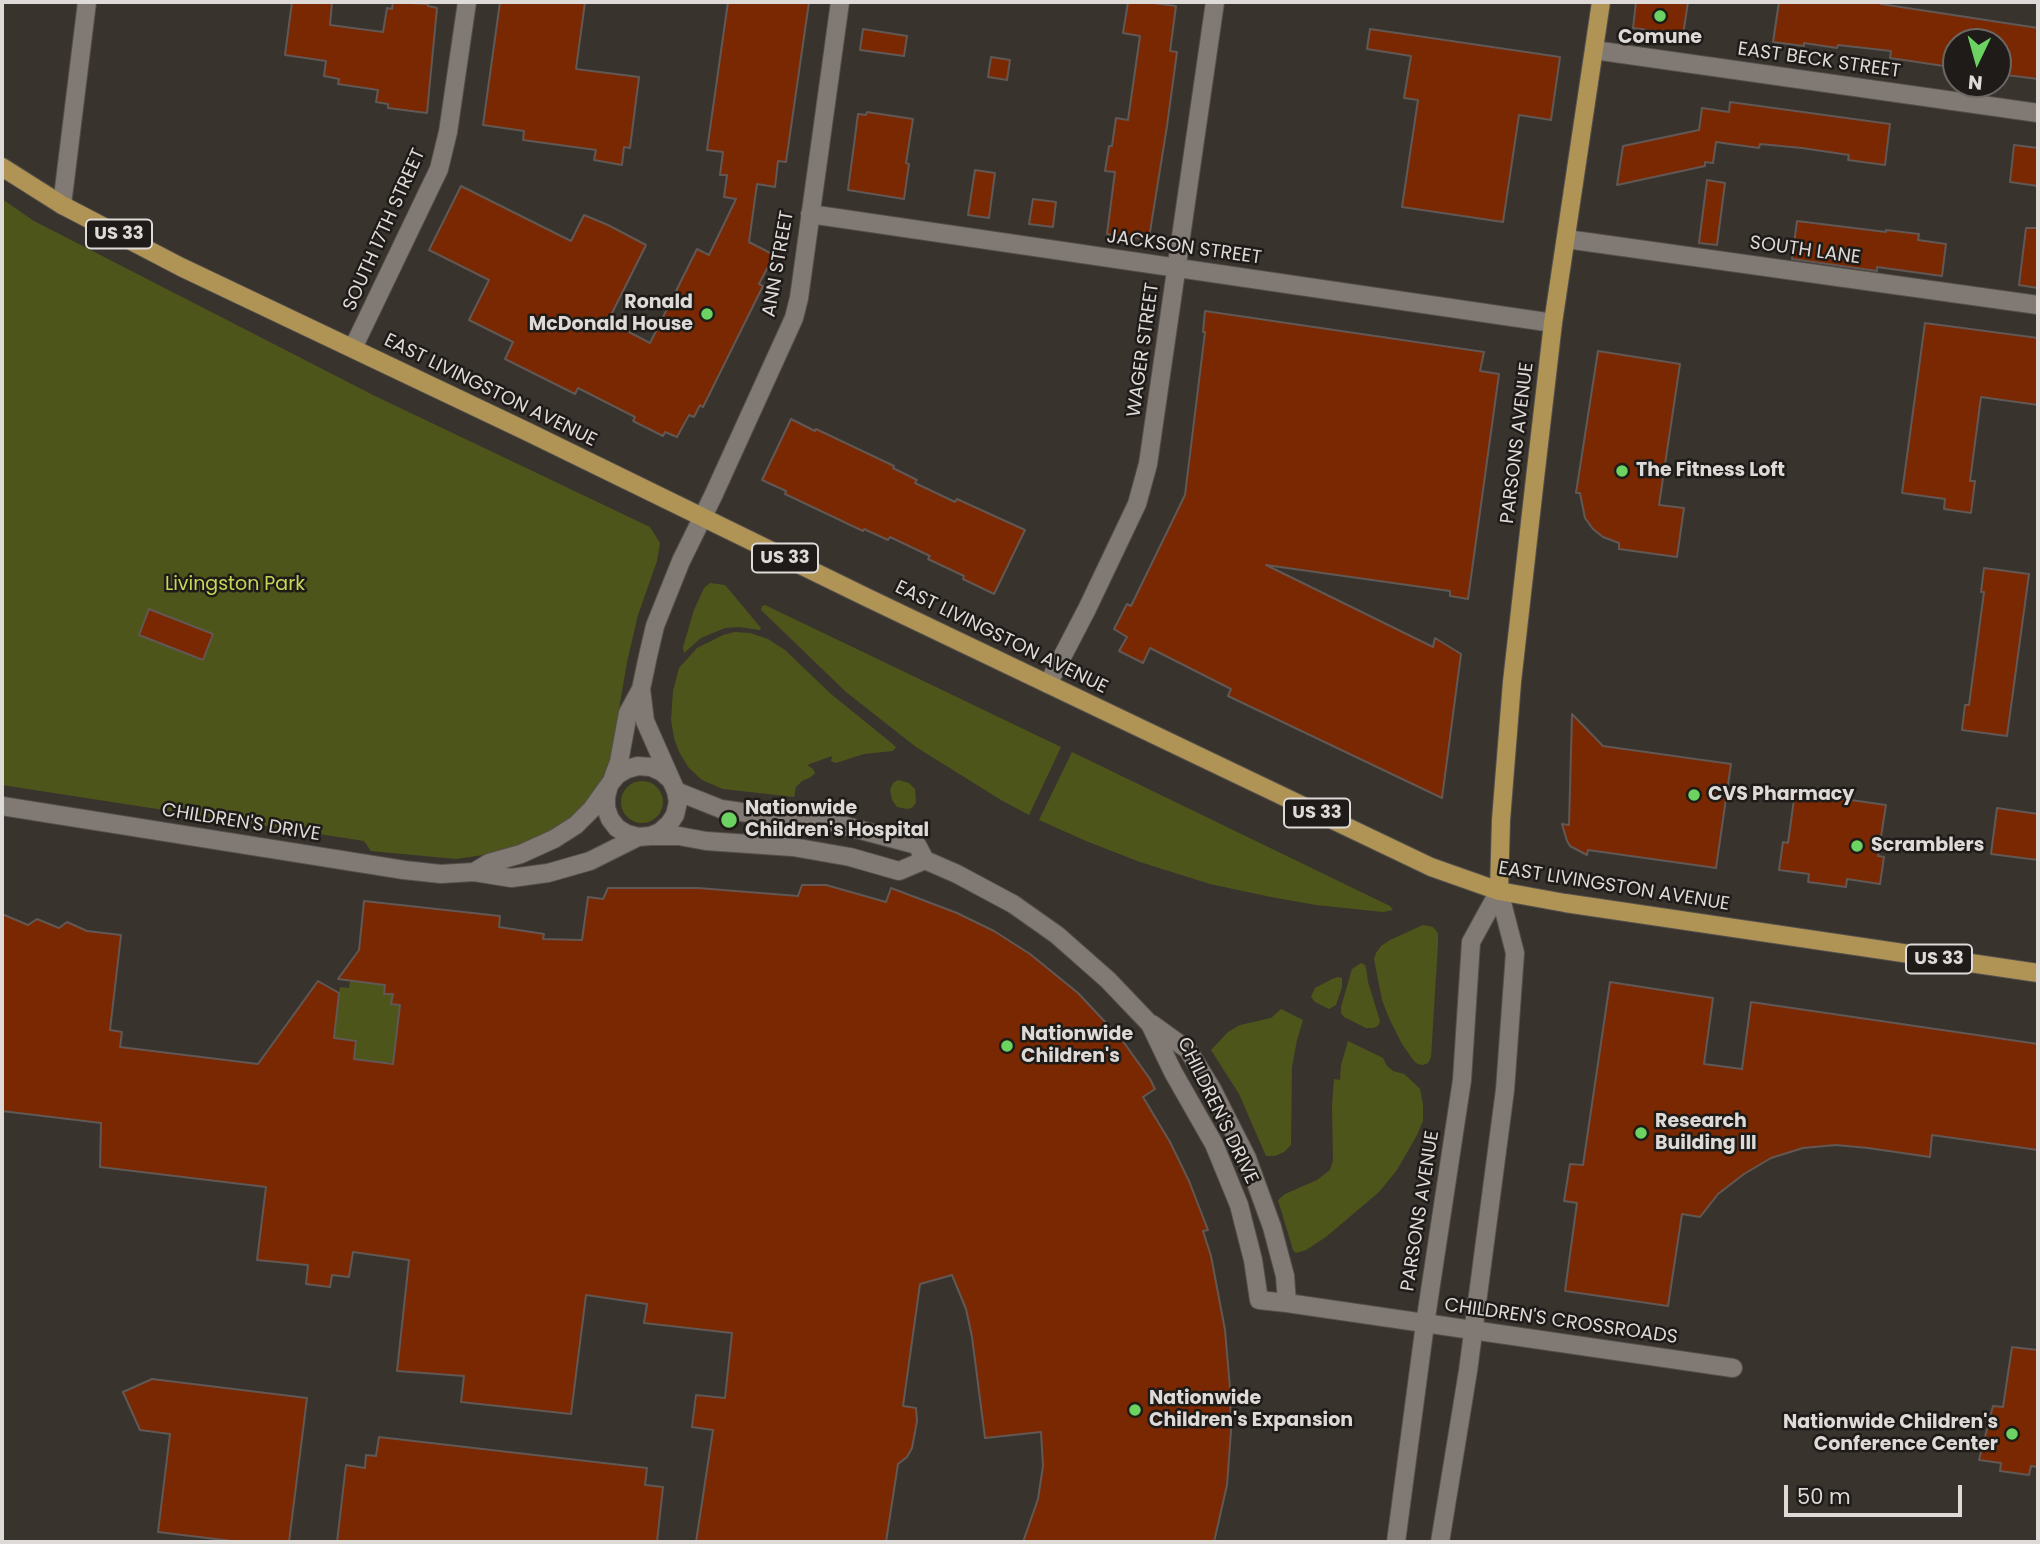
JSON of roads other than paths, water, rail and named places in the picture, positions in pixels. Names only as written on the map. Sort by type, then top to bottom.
[{"type":"main road","name":"PARSONS AVENUE","points":[[1499,891],[1501,820],[1512,682],[1553,323],[1601,2]]},
{"type":"main road","name":"EAST LIVINGSTON AVENUE","points":[[2,167],[62,205],[181,267],[1431,867],[1499,891],[1565,903],[2038,973]]},
{"type":"street","points":[[62,205],[86,2]]},
{"type":"street","name":"SOUTH 17TH STREET","points":[[354,348],[439,169],[448,132],[467,2]]},
{"type":"street","name":"ANN STREET","points":[[641,689],[655,626],[681,561],[794,318],[840,2]]},
{"type":"street","name":"WAGER STREET","points":[[1048,684],[1137,504],[1148,464],[1215,2]]},
{"type":"street","name":"EAST BECK STREET","points":[[1594,50],[2038,113]]},
{"type":"street","name":"JACKSON STREET","points":[[810,214],[1553,323]]},
{"type":"street","name":"SOUTH LANE","points":[[1566,239],[2038,305]]},
{"type":"street","points":[[641,689],[645,721],[678,803],[669,824],[660,832],[644,837],[627,834],[617,828],[606,808],[606,797],[619,762],[628,713],[641,689]]},
{"type":"street","points":[[611,783],[617,775],[638,766],[662,772],[673,785]]},
{"type":"street","name":"CHILDREN'S DRIVE","points":[[474,872],[489,863],[521,854],[554,839],[576,825],[611,783]]},
{"type":"street","name":"CHILDREN'S DRIVE","points":[[673,785],[721,810],[819,819],[917,845],[925,860],[1013,904],[1057,935],[1108,980],[1150,1024],[1188,1050],[1212,1089],[1241,1147],[1272,1227],[1285,1276],[1287,1303]]},
{"type":"street","name":"CHILDREN'S DRIVE","points":[[2,807],[404,870],[442,874],[474,872],[511,878],[548,873],[590,861],[644,837],[679,836],[706,841],[793,847],[850,857],[899,871],[925,860]]},
{"type":"street","name":"PARSONS AVENUE","points":[[1395,1542],[1462,1080],[1471,942],[1499,891]]},
{"type":"street","name":"PARSONS AVENUE","points":[[1440,1542],[1473,1331],[1505,1090],[1515,953],[1499,891]]},
{"type":"street","name":"CHILDREN'S DRIVE","points":[[1150,1024],[1173,1072],[1214,1144],[1236,1197],[1253,1260],[1259,1300]]},
{"type":"street","name":"CHILDREN'S CROSSROADS","points":[[1259,1300],[1733,1368]]},
{"type":"place","name":"Comune","points":[[1660,16]]},
{"type":"place","name":"Ronald McDonald House","points":[[707,314]]},
{"type":"place","name":"The Fitness Loft","points":[[1622,471]]},
{"type":"place","name":"CVS Pharmacy","points":[[1694,795]]},
{"type":"place","name":"Nationwide Children's Hospital","points":[[729,820]]},
{"type":"place","name":"Scramblers","points":[[1857,846]]},
{"type":"place","name":"Nationwide Children's","points":[[1007,1046]]},
{"type":"place","name":"Research Building III","points":[[1641,1133]]},
{"type":"place","name":"Nationwide Children's Expansion","points":[[1135,1410]]},
{"type":"place","name":"Nationwide Children's Conference Center","points":[[2012,1434]]},
{"type":"park label","name":"Livingston Park","points":[[235,585]]}]
